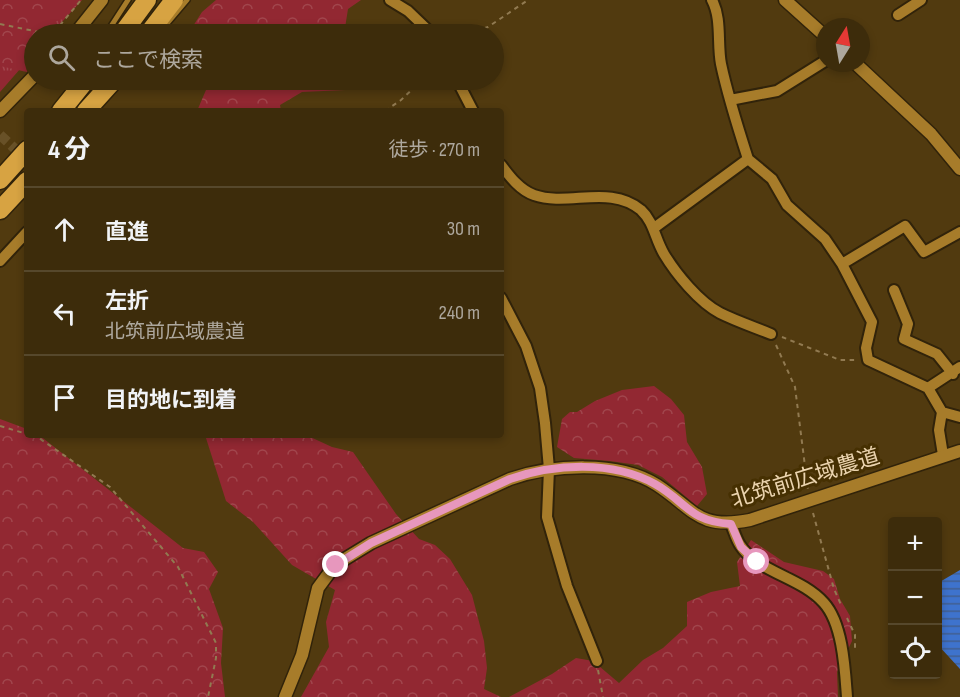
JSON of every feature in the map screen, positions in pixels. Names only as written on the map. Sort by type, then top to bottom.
[{"type":"highway","points":[[129,24],[147,0]]},
{"type":"highway","points":[[156,24],[174,0]]},
{"type":"highway","points":[[63,108],[78,90]]},
{"type":"highway","points":[[89,108],[105,90]]},
{"type":"highway","points":[[0,180],[24,153]]},
{"type":"highway","points":[[0,210],[24,184]]},
{"type":"street","points":[[83,24],[102,0]]},
{"type":"street","points":[[390,0],[408,11],[422,24]]},
{"type":"street","points":[[712,0],[718,20],[718,43],[730,99],[748,159],[772,179],[787,205],[825,239],[842,264],[872,322],[866,348],[868,360],[928,388],[942,412],[939,430],[943,455]]},
{"type":"street","points":[[785,0],[816,28]]},
{"type":"street","points":[[898,15],[921,0]]},
{"type":"street","points":[[730,99],[777,91],[816,67]]},
{"type":"street","points":[[865,72],[932,134],[960,169]]},
{"type":"street","points":[[0,111],[24,86]]},
{"type":"street","points":[[462,90],[471,108]]},
{"type":"street","points":[[654,228],[748,159]]},
{"type":"street","points":[[504,169],[524,190],[534,195],[544,197],[590,196],[620,200],[641,210],[654,228],[658,244],[665,256],[701,299],[719,312],[771,334]]},
{"type":"street","points":[[842,264],[905,226],[924,252],[960,232]]},
{"type":"street","points":[[0,261],[24,235]]},
{"type":"street","points":[[894,290],[908,324],[904,339],[937,354],[956,370],[928,388]]},
{"type":"street","points":[[504,304],[526,346],[540,388],[549,469],[547,517],[567,586],[597,661]]},
{"type":"street","points":[[942,412],[960,417]]},
{"type":"street","name":"北筑前広域農道","points":[[285,697],[302,655],[318,588],[336,565],[371,543],[510,479],[530,472],[549,469],[583,467],[611,470],[657,484],[700,518],[731,524],[750,520],[960,451]]},
{"type":"street","points":[[731,524],[741,547],[757,562],[806,586],[825,604],[839,634],[847,697]]},
{"type":"lane","points":[[112,24],[128,0]]},
{"type":"lane","points":[[167,24],[187,0]]},
{"type":"lane","points":[[63,108],[74,90]]},
{"type":"path","points":[[61,24],[81,0]]},
{"type":"path","points":[[492,24],[528,0]]},
{"type":"path","points":[[0,24],[24,29]]},
{"type":"path","points":[[389,108],[412,90]]},
{"type":"path","points":[[771,334],[840,360],[868,360]]},
{"type":"path","points":[[771,334],[795,387],[813,514],[834,589],[842,607]]},
{"type":"path","points":[[0,426],[24,433]]},
{"type":"path","points":[[40,438],[110,487],[178,567],[216,643],[216,658],[208,697]]},
{"type":"path","points":[[846,616],[855,635],[854,656]]},
{"type":"path","points":[[597,661],[603,697]]},
{"type":"green space","points":[[0,0],[82,0],[60,24],[24,24],[24,64],[0,92]]},
{"type":"green space","points":[[0,0],[68,0],[47,15],[46,24],[24,24],[24,71],[0,66]]},
{"type":"green space","points":[[216,0],[361,0],[348,9],[346,24],[194,24],[202,12]]},
{"type":"green space","points":[[206,90],[345,90],[302,92],[280,105],[280,108],[198,108]]},
{"type":"green space","points":[[654,386],[671,399],[684,415],[687,442],[702,467],[707,494],[697,506],[662,477],[638,465],[574,458],[557,447],[562,419],[570,412],[577,412],[595,401],[622,390]]},
{"type":"green space","points":[[0,419],[24,428],[24,438],[43,438],[183,548],[204,552],[218,572],[209,589],[223,628],[221,663],[225,697],[0,697]]},
{"type":"green space","points":[[206,438],[312,438],[332,447],[353,452],[396,514],[419,539],[435,545],[450,559],[472,595],[484,641],[487,668],[484,689],[501,697],[301,697],[329,647],[326,622],[335,590],[292,565],[253,522],[226,501]]},
{"type":"green space","points":[[751,540],[784,562],[823,571],[834,579],[840,599],[850,616],[852,641],[837,672],[838,697],[509,697],[576,658],[593,661],[619,683],[643,660],[663,648],[687,626],[687,602],[711,592],[740,586],[737,562]]},
{"type":"water","points":[[960,570],[960,669],[942,649],[942,581]]},
{"type":"tunnel","points":[[0,135],[24,157]]},
{"type":"route","points":[[336,565],[371,543],[510,479],[530,472],[583,467],[611,470],[640,477],[657,484],[700,518],[731,524],[741,547],[757,562]]}]
